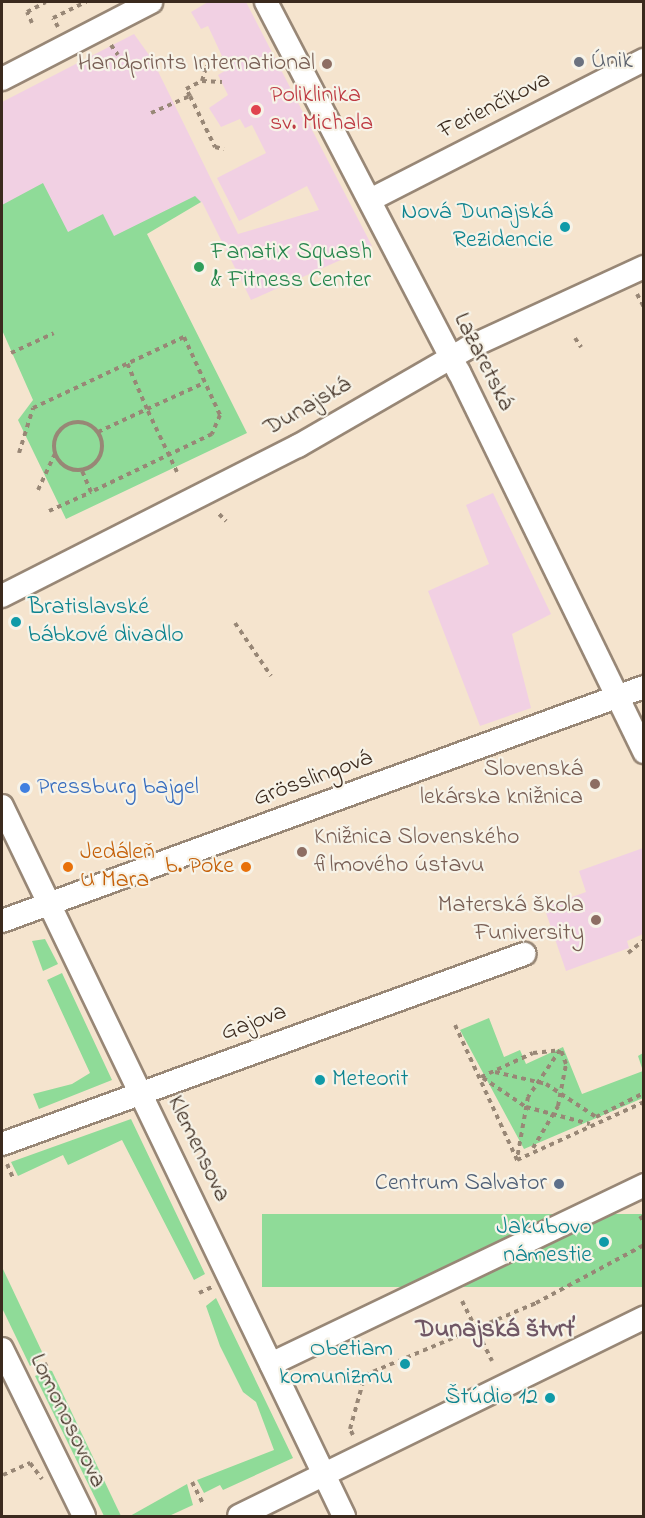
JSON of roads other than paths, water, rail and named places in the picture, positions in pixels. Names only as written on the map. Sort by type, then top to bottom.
[{"type":"street","points":[[2,79],[151,2]]},
{"type":"street","name":"Lazaretská","points":[[266,2],[452,359],[644,752]]},
{"type":"street","name":"Ferienčíkova","points":[[370,200],[644,60]]},
{"type":"street","name":"Dunajská","points":[[2,596],[298,446],[452,359],[644,267]]},
{"type":"street","name":"Grösslingová","points":[[2,921],[644,687]]},
{"type":"street","name":"Klemensova","points":[[2,806],[344,1516]]},
{"type":"street","name":"Gajova","points":[[4,1153],[141,1093],[525,954]]},
{"type":"street","points":[[270,1364],[644,1185]]},
{"type":"street","points":[[239,1516],[644,1318]]},
{"type":"street","name":"Lomonosovova","points":[[2,1349],[84,1516]]},
{"type":"place","name":"Únik","points":[[579,62]]},
{"type":"place","name":"Handprints International","points":[[327,64]]},
{"type":"place","name":"Poliklinika sv. Michala","points":[[256,110]]},
{"type":"place","name":"Nová Dunajská Rezidencie","points":[[565,227]]},
{"type":"place","name":"FanatiX Squash & Fitness Center","points":[[199,267]]},
{"type":"place","name":"Bratislavské bábkové divadlo","points":[[16,622]]},
{"type":"place","name":"Slovenská lekárska knižnica","points":[[595,784]]},
{"type":"place","name":"Pressburg bajgel","points":[[25,788]]},
{"type":"place","name":"Knižnica Slovenského filmového ústavu","points":[[302,852]]},
{"type":"place","name":"Jedáleň U Mara","points":[[68,867]]},
{"type":"place","name":"b. Poke","points":[[246,867]]},
{"type":"place","name":"Materská škola Funiversity","points":[[596,920]]},
{"type":"place","name":"Meteorit","points":[[320,1080]]},
{"type":"place","name":"Centrum Salvator","points":[[559,1184]]},
{"type":"place","name":"Jakubovo námestie","points":[[604,1242]]},
{"type":"place","name":"Obetiam komunizmu","points":[[405,1364]]},
{"type":"place","name":"Štúdio 12","points":[[550,1398]]},
{"type":"district","name":"Dunajská štvrť","points":[[495,1331]]}]
